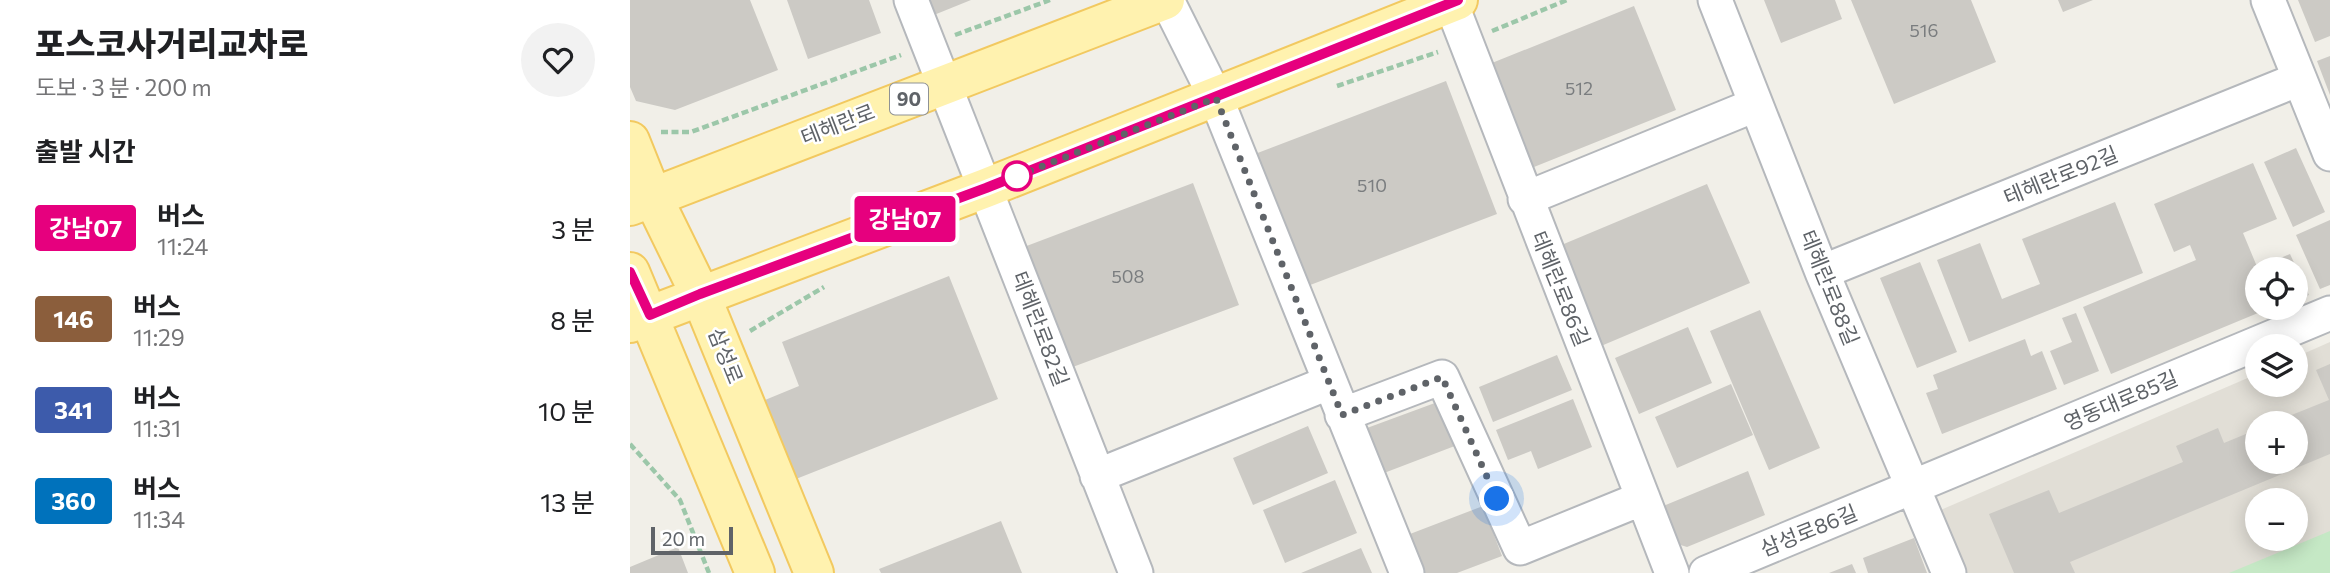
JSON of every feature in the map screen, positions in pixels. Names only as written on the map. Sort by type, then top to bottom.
[{"type":"main road","name":"테헤란로","points":[[641,201],[1166,0]]},
{"type":"main road","points":[[640,319],[700,294],[986,188],[1454,2]]},
{"type":"main road","name":"삼성로","points":[[641,137],[641,201],[700,294],[814,573]]},
{"type":"main road","points":[[630,272],[640,319],[755,573]]},
{"type":"street","name":"테헤란로82길","points":[[911,0],[1136,573]]},
{"type":"street","points":[[1166,0],[1216,98],[1328,383],[1407,573]]},
{"type":"street","name":"테헤란로88길","points":[[1715,0],[1822,272],[1949,573]]},
{"type":"street","points":[[2267,0],[2330,154]]},
{"type":"street","name":"테헤란로86길","points":[[1454,2],[1525,199],[1672,573]]},
{"type":"street","name":"테헤란로92길","points":[[1822,272],[2299,79]]},
{"type":"street","points":[[1525,199],[1755,106]]},
{"type":"street","name":"영동대로85길","points":[[1912,489],[2330,313]]},
{"type":"street","points":[[1342,415],[1442,377],[1520,548],[1643,498]]},
{"type":"street","points":[[1097,476],[1328,383]]},
{"type":"street","name":"삼성로86길","points":[[1706,573],[1912,489]]},
{"type":"path","points":[[641,137],[691,132],[1049,0]]},
{"type":"path","points":[[630,444],[680,500],[709,573]]},
{"type":"shaded area","points":[[2330,342],[2330,573],[1962,573],[1936,512],[2245,379],[2245,397],[2308,397],[2308,352]]},
{"type":"green space","points":[[2330,531],[2330,573],[2229,573],[2282,551],[2308,551],[2308,540]]},
{"type":"building","points":[[630,0],[750,0],[778,70],[675,110],[636,101],[630,87]]},
{"type":"building","points":[[787,0],[869,0],[881,33],[808,59]]},
{"type":"building","points":[[916,0],[971,0],[924,19]]},
{"type":"building","points":[[1764,0],[1835,0],[1842,19],[1781,43]]},
{"type":"building","points":[[1851,0],[1971,0],[1996,62],[1894,104]]},
{"type":"building","points":[[2058,0],[2093,0],[2063,12]]},
{"type":"building","points":[[2298,0],[2330,0],[2330,36],[2315,42]]},
{"type":"building","points":[[1634,6],[1676,110],[1524,171],[1482,67]]},
{"type":"building","points":[[2330,56],[2330,95],[2317,61]]},
{"type":"building","points":[[1446,81],[1497,214],[1297,290],[1247,157]]},
{"type":"building","points":[[2296,148],[2325,212],[2293,227],[2264,162]]},
{"type":"building","points":[[2253,163],[2277,219],[2243,233],[2253,257],[2245,257],[2245,318],[2111,374],[2083,307],[2196,260],[2190,245],[2174,252],[2154,204]]},
{"type":"building","points":[[1193,183],[1239,305],[1062,371],[1016,250]]},
{"type":"building","points":[[1707,184],[1750,283],[1601,346],[1559,246]]},
{"type":"building","points":[[2115,202],[2143,273],[1969,342],[1937,260],[1980,243],[2002,299],[2040,284],[2022,239]]},
{"type":"building","points":[[2330,220],[2330,285],[2320,289],[2296,235]]},
{"type":"building","points":[[1920,262],[1957,352],[1917,368],[1880,278]]},
{"type":"building","points":[[949,276],[998,399],[796,479],[765,400],[799,386],[782,342]]},
{"type":"building","points":[[1760,310],[1820,448],[1769,470],[1710,331]]},
{"type":"building","points":[[2076,313],[2099,371],[2064,385],[2050,351],[2072,342],[2062,318]]},
{"type":"building","points":[[1688,327],[1712,383],[1639,414],[1615,358]]},
{"type":"building","points":[[2025,339],[2031,356],[2042,351],[2057,389],[1942,434],[1926,393],[1938,389],[1933,375]]},
{"type":"building","points":[[1557,355],[1572,390],[1493,422],[1479,387]]},
{"type":"building","points":[[2330,364],[2330,454],[2308,463],[2308,411],[2302,411],[2329,400],[2316,370]]},
{"type":"building","points":[[1731,384],[1753,435],[1677,468],[1655,417]]},
{"type":"building","points":[[1573,399],[1592,447],[1538,469],[1531,451],[1508,460],[1496,430]]},
{"type":"building","points":[[1443,400],[1460,444],[1384,473],[1367,428]]},
{"type":"building","points":[[1308,426],[1328,473],[1253,505],[1233,458]]},
{"type":"building","points":[[2218,428],[2224,443],[2245,434],[2245,474],[2282,474],[2070,562],[2075,573],[2014,573],[1989,514],[2049,490],[2059,513],[2183,462],[2176,446]]},
{"type":"building","points":[[1748,471],[1765,515],[1687,547],[1668,541],[1656,509]]},
{"type":"building","points":[[1335,480],[1357,533],[1285,563],[1263,510]]},
{"type":"building","points":[[1483,506],[1502,556],[1457,573],[1425,573],[1410,534]]},
{"type":"building","points":[[1001,521],[1022,573],[881,573],[879,569]]},
{"type":"building","points":[[1914,538],[1927,573],[1868,573],[1863,558]]},
{"type":"building","points":[[678,547],[688,573],[630,573],[630,567]]},
{"type":"building","points":[[1361,548],[1372,573],[1301,573]]},
{"type":"building","points":[[1852,564],[1856,573],[1829,573]]},
{"type":"bus line","name":"강남07","points":[[630,272],[650,315],[986,188],[1458,0]]},
{"type":"route","points":[[1017,176],[1012,178],[1216,98],[1342,415],[1442,377],[1497,499]]}]
